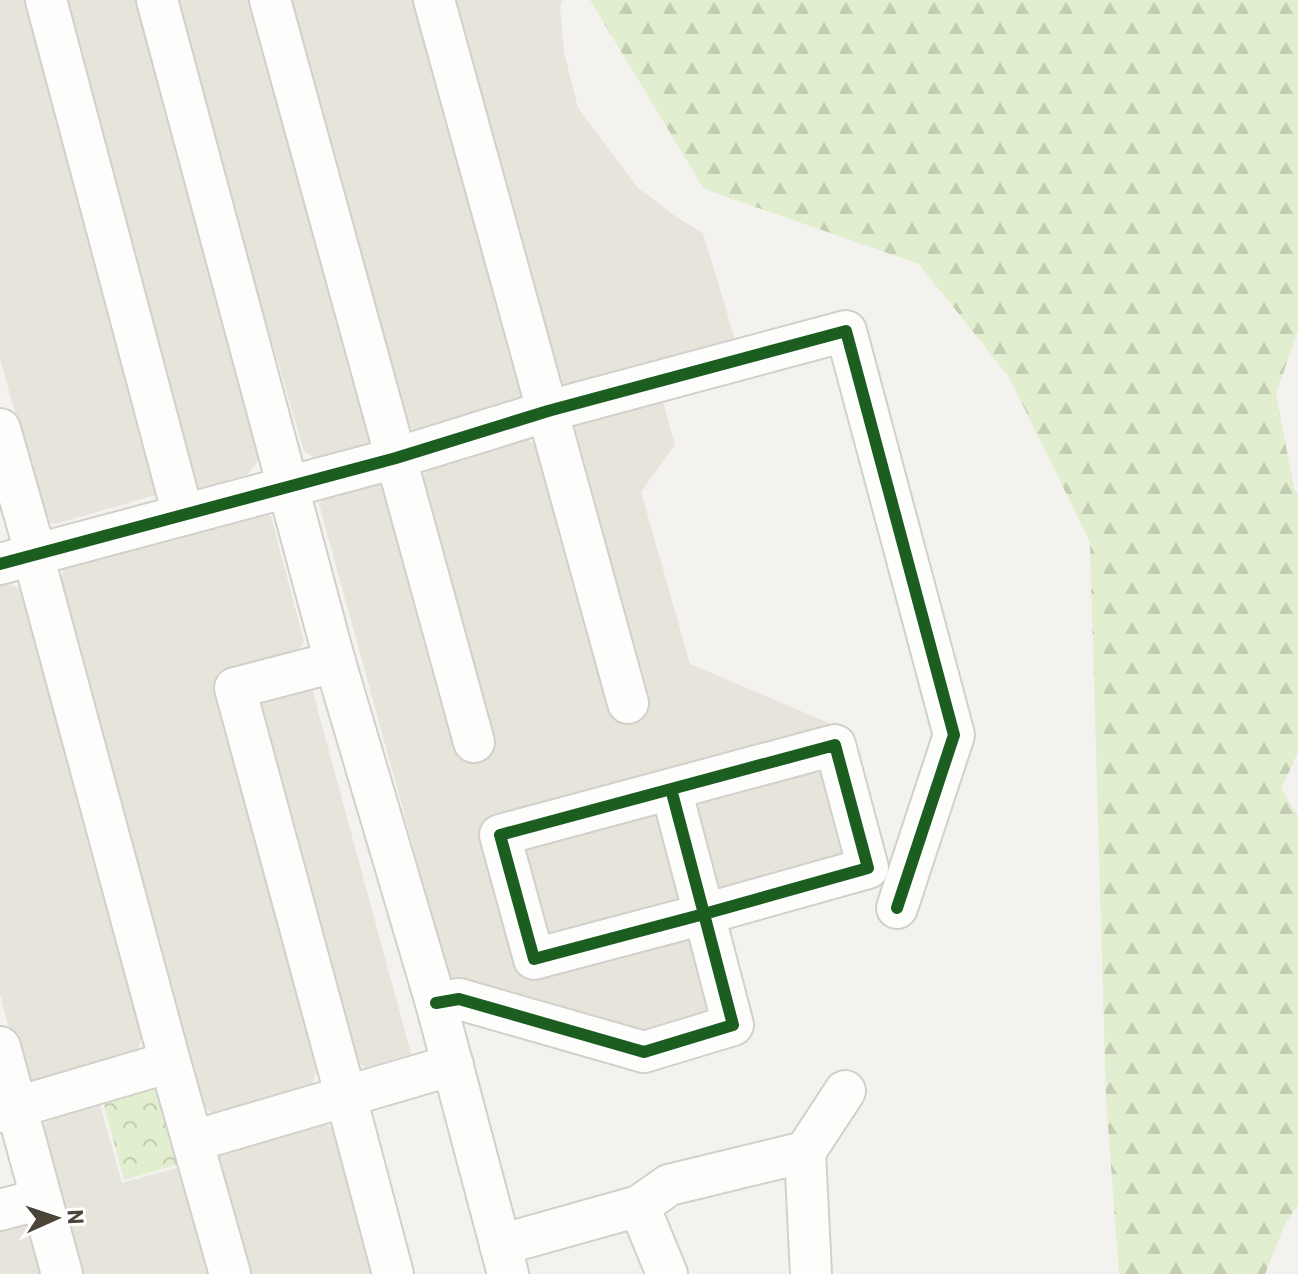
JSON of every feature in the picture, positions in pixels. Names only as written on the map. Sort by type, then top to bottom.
[{"type":"street","points":[[46,0],[183,515]]},
{"type":"street","points":[[157,0],[335,662],[436,1003],[504,1260],[639,1206],[669,1185],[805,1152]]},
{"type":"street","points":[[270,0],[474,742]]},
{"type":"street","points":[[434,0],[628,703]]},
{"type":"street","points":[[17,560],[396,458],[548,411],[846,331],[954,735],[897,908]]},
{"type":"street","points":[[0,429],[30,534],[17,560],[170,1062],[230,1274]]},
{"type":"street","points":[[335,662],[235,688],[393,1274]]},
{"type":"street","points":[[835,745],[868,868],[534,959],[500,835],[671,789],[835,745]]},
{"type":"street","points":[[436,1003],[459,999],[644,1052],[733,1025],[671,789]]},
{"type":"street","points":[[0,1047],[8,1110],[41,1199],[62,1274]]},
{"type":"street","points":[[8,1110],[170,1062]]},
{"type":"street","points":[[193,1141],[453,1065]]},
{"type":"street","points":[[811,1274],[805,1152],[845,1091]]},
{"type":"street","points":[[0,1210],[41,1199]]},
{"type":"street","points":[[639,1206],[667,1274]]},
{"type":"shaded area","points":[[0,0],[26,0],[164,482],[159,494],[55,524],[46,521],[0,359]]},
{"type":"shaded area","points":[[60,0],[138,0],[261,457],[248,474],[203,489],[187,481]]},
{"type":"shaded area","points":[[172,0],[252,0],[373,434],[364,449],[322,463],[304,451]]},
{"type":"shaded area","points":[[287,0],[420,0],[527,389],[515,405],[427,435],[404,426]]},
{"type":"shaded area","points":[[449,0],[562,0],[564,52],[578,108],[638,188],[703,233],[736,343],[569,391],[551,378]]},
{"type":"shaded area","points":[[661,395],[675,445],[641,492],[690,664],[827,722],[843,737],[490,827],[529,969],[689,931],[714,1005],[704,1017],[642,1032],[450,981],[319,504],[329,492],[377,478],[387,485],[463,761],[489,755],[419,485],[429,467],[525,438],[541,448],[568,435],[578,420]]},
{"type":"shaded area","points":[[253,511],[271,516],[304,642],[295,655],[221,675],[317,1068],[312,1086],[216,1116],[199,1103],[59,584],[65,563]]},
{"type":"shaded area","points":[[0,581],[22,589],[143,1035],[136,1054],[41,1088],[21,1075],[0,994]]},
{"type":"shaded area","points":[[311,685],[411,1054],[366,1068],[350,1058],[260,727],[263,700]]},
{"type":"shaded area","points":[[827,766],[849,844],[840,863],[726,895],[714,890],[691,810],[698,794]]},
{"type":"shaded area","points":[[655,805],[685,900],[552,943],[539,935],[519,848]]},
{"type":"shaded area","points":[[99,1101],[122,1183],[184,1166],[212,1274],[80,1274],[42,1130],[52,1112]]},
{"type":"shaded area","points":[[322,1123],[336,1130],[374,1274],[244,1274],[216,1165],[222,1149]]},
{"type":"shaded area","points":[[12,1220],[31,1227],[45,1274],[0,1274],[0,1222]]},
{"type":"green space","points":[[590,0],[1298,0],[1298,330],[1276,394],[1294,488],[1298,495],[1298,752],[1281,789],[1298,816],[1298,1205],[1285,1224],[1265,1274],[1119,1274],[1106,1098],[1090,542],[1009,377],[919,264],[704,189]]},
{"type":"green space","points":[[148,1088],[164,1094],[183,1163],[124,1180],[103,1101]]},
{"type":"cycle path","points":[[0,564],[396,458],[548,411],[846,331],[954,735],[897,908]]},
{"type":"cycle path","points":[[436,1003],[459,999],[644,1052],[733,1025],[704,914],[534,959],[500,835],[835,745],[868,868],[704,914],[671,789]]}]
